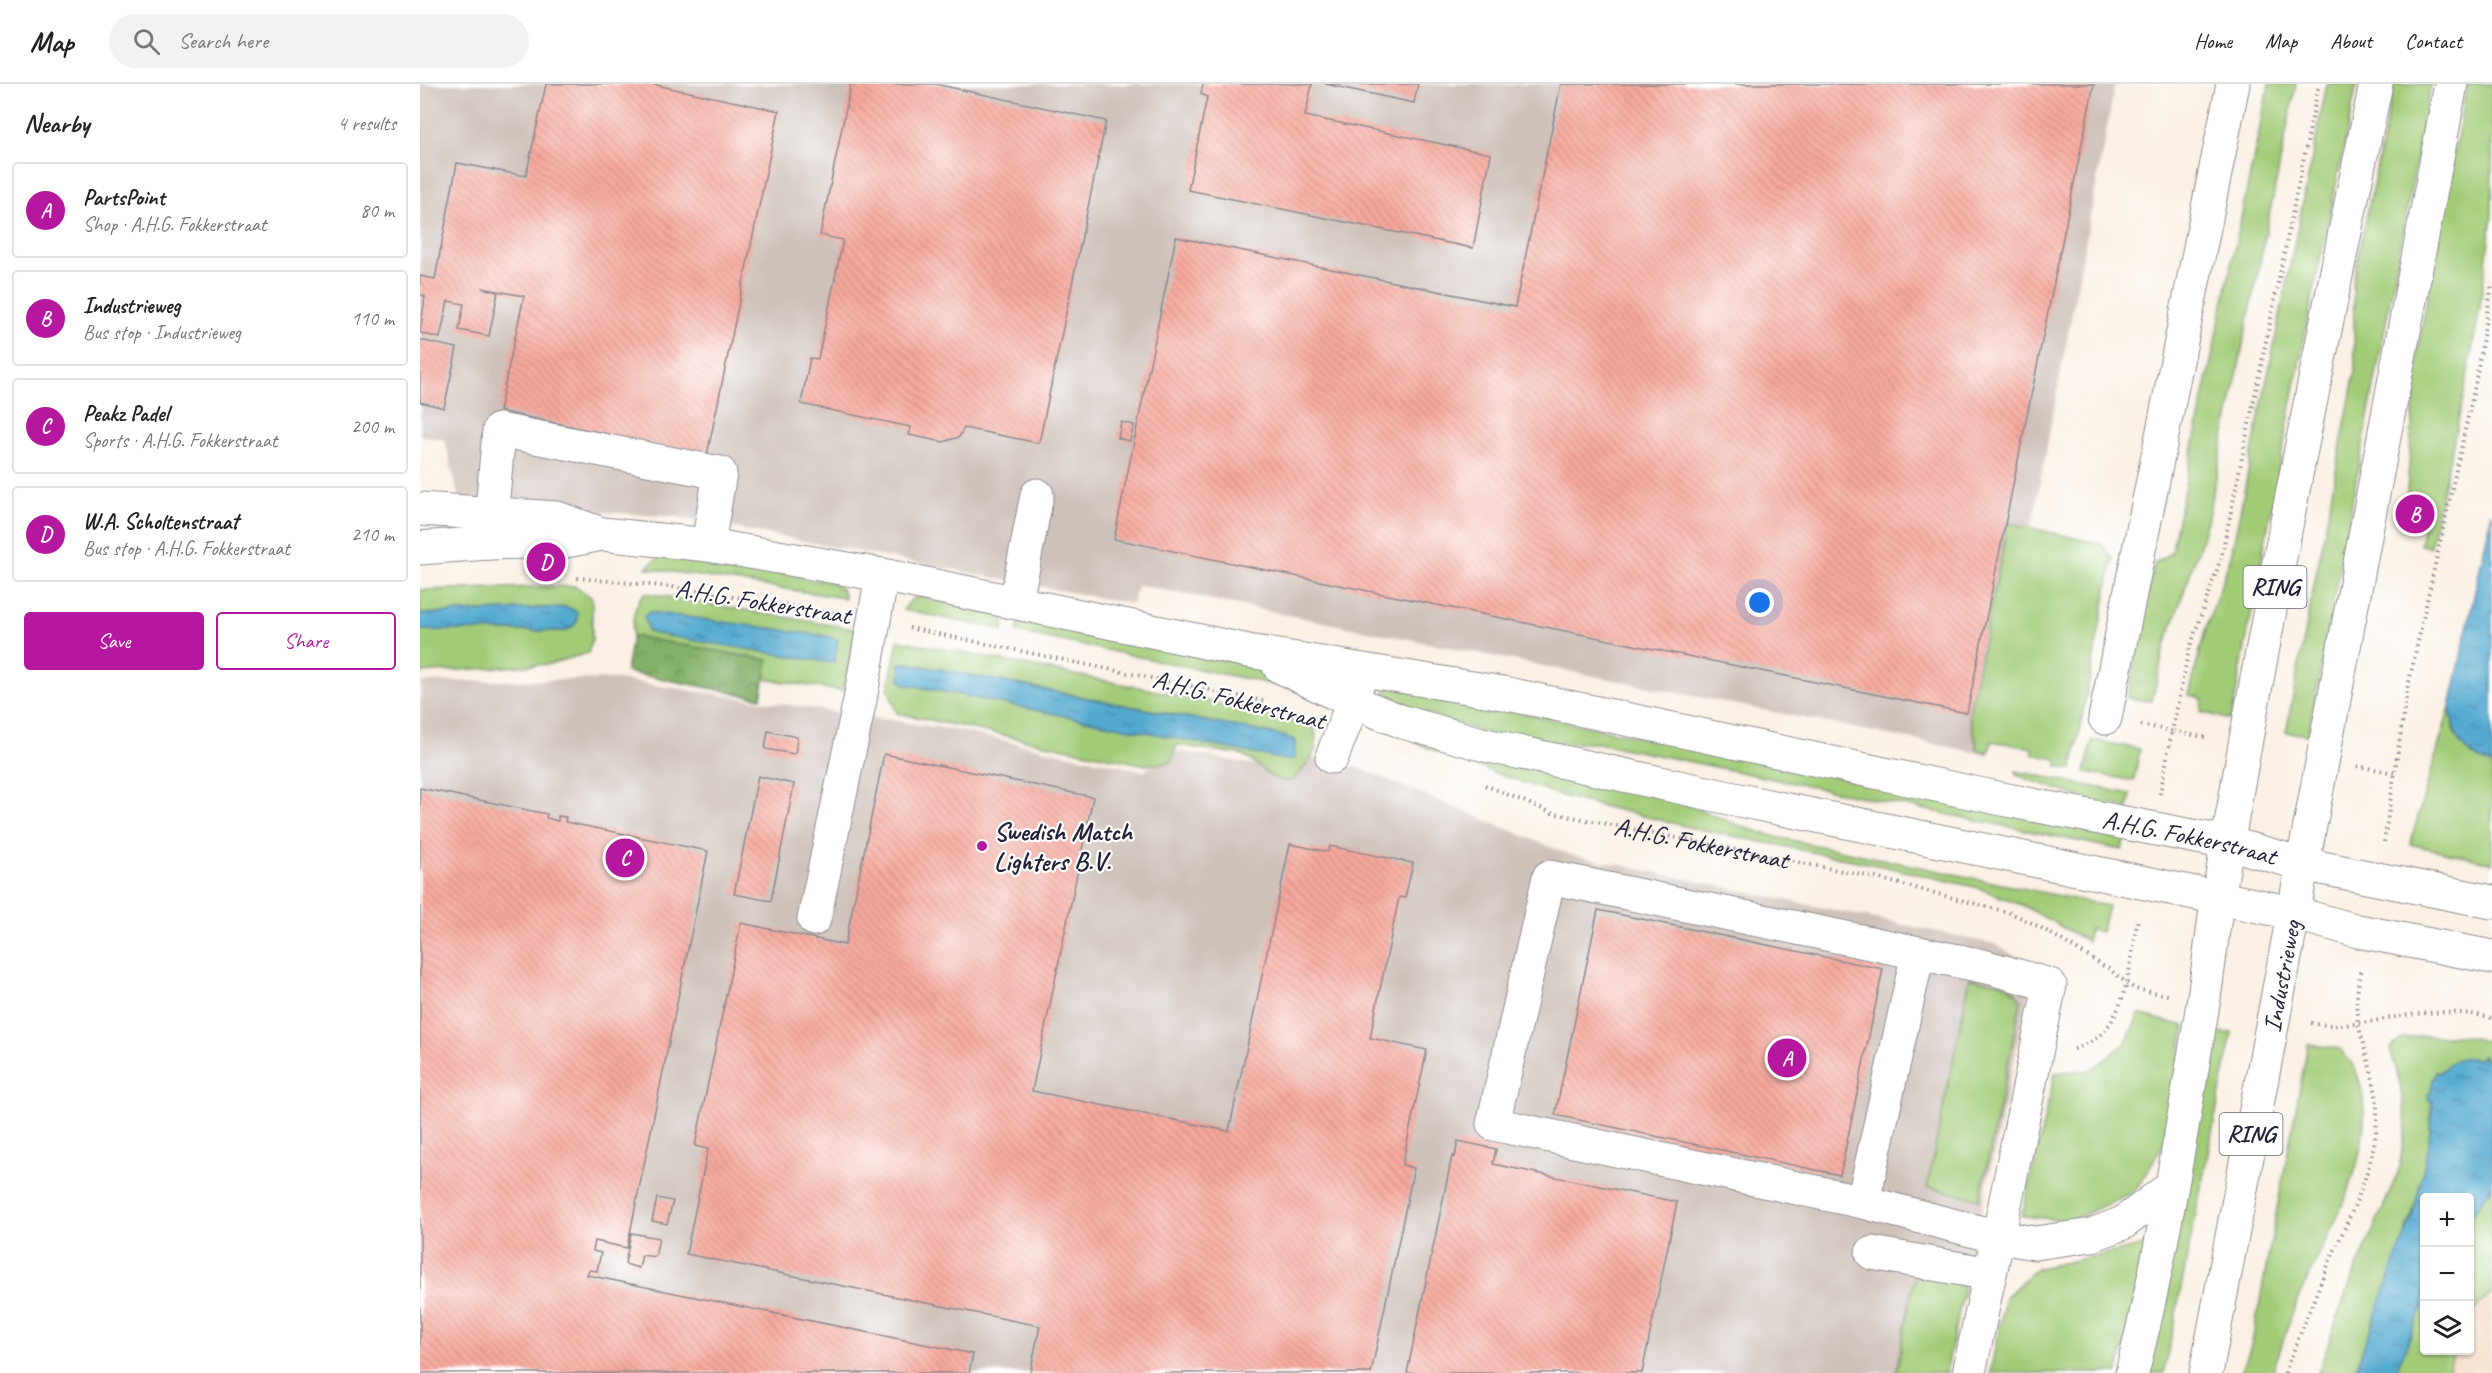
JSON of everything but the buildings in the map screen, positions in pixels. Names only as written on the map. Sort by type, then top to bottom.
[{"type":"street","points":[[2105,718],[2233,84]]},
{"type":"street","name":"RING","points":[[2132,1373],[2147,1313],[2171,1187],[2203,1002],[2218,897],[2299,461],[2376,84]]},
{"type":"street","name":"Industrieweg","points":[[2206,1373],[2451,84]]},
{"type":"street","points":[[490,528],[499,430],[720,473],[708,545]]},
{"type":"street","points":[[1016,602],[1036,495]]},
{"type":"street","name":"A.H.G. Fokkerstraat","points":[[420,509],[490,528]]},
{"type":"street","name":"A.H.G. Fokkerstraat","points":[[420,548],[490,528],[557,518],[602,534],[708,545],[882,575],[1248,651],[1503,693],[2002,799],[2228,843],[2302,864],[2492,902]]},
{"type":"street","points":[[814,919],[860,700],[882,575]]},
{"type":"street","name":"A.H.G. Fokkerstraat","points":[[1248,651],[1353,702],[1403,722],[1485,745],[1734,799],[2218,897],[2293,913],[2358,931],[2492,957]]},
{"type":"street","points":[[1332,757],[1353,702],[1361,668]]},
{"type":"street","points":[[1969,1373],[1998,1237],[2050,985],[1987,967],[1549,877],[1493,1124],[1863,1202],[1998,1237],[2036,1243],[2092,1235],[2123,1223],[2171,1187]]},
{"type":"street","points":[[1863,1202],[1918,953]]},
{"type":"street","points":[[1872,1253],[1990,1274]]},
{"type":"path","points":[[2172,731],[2189,651],[2221,558],[2229,526],[2319,84]]},
{"type":"path","points":[[2395,773],[2407,691],[2475,385],[2492,284]]},
{"type":"path","name":"A.H.G. Fokkerstraat","points":[[576,578],[672,587],[874,621],[1269,703]]},
{"type":"path","name":"A.H.G. Fokkerstraat","points":[[1475,781],[1552,813],[1877,878],[2011,913],[2040,927],[2126,982],[2119,1008],[2105,1032],[2097,1039],[2085,1046],[2072,1049],[2038,1044]]},
{"type":"path","points":[[2285,1373],[2318,1289],[2360,1193],[2374,1150],[2378,1109],[2359,1025],[2418,1014],[2449,1013],[2492,1018]]},
{"type":"shaded area","points":[[420,84],[2115,84],[1989,755],[1138,585],[1132,604],[678,517],[460,503],[445,440],[420,435]]},
{"type":"shaded area","points":[[614,679],[956,730],[1144,771],[1179,751],[1267,767],[1287,753],[1357,767],[1568,854],[1995,944],[2034,968],[1946,1373],[420,1373],[420,682]]},
{"type":"shaded area","points":[[2492,1126],[2492,1373],[2378,1373],[2420,1271],[2420,1355],[2474,1355],[2474,1193],[2472,1193]]},
{"type":"green space","points":[[2269,84],[2296,84],[2208,517],[2164,649],[2152,701],[2127,698],[2154,564],[2171,553]]},
{"type":"green space","points":[[2327,84],[2357,84],[2306,328],[2231,720],[2201,712],[2202,698],[2189,695],[2205,631],[2231,556]]},
{"type":"green space","points":[[2394,84],[2431,84],[2308,735],[2286,732],[2355,372],[2353,281]]},
{"type":"green space","points":[[2467,84],[2492,84],[2492,216],[2480,307],[2464,394],[2430,547],[2420,545],[2426,513],[2407,510],[2409,505],[2406,504],[2418,348]]},
{"type":"green space","points":[[2008,523],[2102,544],[2113,559],[2072,769],[2057,766],[2057,759],[2032,754],[2033,748],[1992,741],[1989,752],[1978,750],[1969,714]]},
{"type":"green space","points":[[659,557],[742,566],[833,583],[842,590],[845,598],[646,568]]},
{"type":"green space","points":[[576,586],[592,598],[592,639],[588,653],[550,664],[420,673],[420,630],[565,631],[567,607],[420,614],[420,590]]},
{"type":"green space","points":[[645,593],[855,629],[843,691],[765,679],[767,660],[632,636],[636,608]]},
{"type":"green space","points":[[918,596],[1005,616],[1003,630],[903,610],[911,600]]},
{"type":"green space","points":[[1019,620],[1296,673],[1306,691],[1017,632]]},
{"type":"green space","points":[[632,636],[768,660],[761,698],[626,672]]},
{"type":"green space","points":[[898,640],[1198,699],[1314,726],[1316,743],[1313,756],[1294,780],[1279,780],[1243,755],[1177,745],[1171,762],[1146,765],[897,713],[888,689]],"holes":[[[907,663],[1295,740],[1291,760],[905,684],[900,665]]]},
{"type":"green space","points":[[1388,686],[2125,835],[2122,850],[1598,743],[1514,743],[1386,699],[1385,692]]},
{"type":"green space","points":[[2450,707],[2454,733],[2472,755],[2492,765],[2492,863],[2410,844]]},
{"type":"green space","points":[[2092,740],[2140,749],[2134,781],[2085,772]]},
{"type":"green space","points":[[1412,741],[1678,801],[1743,827],[1776,837],[2108,906],[2101,932],[2090,929],[2087,941],[2024,906],[1979,888],[1688,827],[1565,797],[1450,757]]},
{"type":"green space","points":[[2016,771],[2131,794],[2128,808],[2091,801],[2016,775]]},
{"type":"green space","points":[[1970,978],[1993,981],[2007,986],[2017,994],[2021,1001],[1980,1199],[1927,1187]]},
{"type":"green space","points":[[2139,1014],[2185,1026],[2164,1143],[2135,1191],[2071,1221],[2022,1216],[2055,1073],[2091,1070],[2125,1044]]},
{"type":"green space","points":[[2207,1032],[2232,1033],[2164,1373],[2144,1373]]},
{"type":"green space","points":[[2462,1036],[2492,1042],[2492,1062],[2487,1061],[2484,1055],[2481,1055],[2480,1059],[2453,1063],[2443,1068],[2435,1080],[2431,1099],[2428,1153],[2421,1181],[2395,1264],[2354,1373],[2318,1373],[2345,1296],[2399,1170],[2406,1124],[2400,1084],[2390,1048],[2403,1038]]},
{"type":"green space","points":[[2308,1044],[2340,1049],[2351,1062],[2356,1071],[2363,1100],[2364,1129],[2349,1188],[2298,1299],[2272,1373],[2241,1373],[2252,1343]]},
{"type":"green space","points":[[2492,1187],[2492,1294],[2474,1311],[2474,1247],[2474,1212]]},
{"type":"green space","points":[[2146,1245],[2118,1373],[1990,1373],[2005,1298],[2035,1269]]},
{"type":"green space","points":[[1915,1274],[1954,1278],[1964,1289],[1946,1373],[1896,1373]]},
{"type":"green space","points":[[2420,1313],[2420,1355],[2453,1355],[2448,1373],[2395,1373]]},
{"type":"water","points":[[2492,512],[2492,765],[2472,755],[2460,744],[2450,707]]},
{"type":"water","points":[[567,607],[577,612],[577,622],[565,631],[420,630],[420,614]]},
{"type":"water","points":[[650,612],[827,636],[838,640],[834,663],[656,634],[648,631],[644,616]]},
{"type":"water","points":[[907,663],[1283,736],[1295,740],[1295,758],[1281,759],[905,684],[900,680],[900,664]]},
{"type":"water","points":[[2481,1055],[2487,1061],[2492,1062],[2492,1187],[2474,1212],[2474,1193],[2420,1193],[2420,1313],[2395,1373],[2354,1373],[2413,1214],[2428,1150],[2433,1101],[2429,1101],[2428,1094],[2431,1093],[2436,1072],[2439,1073],[2453,1061],[2462,1058],[2480,1059]]},
{"type":"place","name":"Industrieweg","points":[[2415,514]]},
{"type":"place","name":"W.A. Scholtenstraat","points":[[546,562]]},
{"type":"place","name":"Swedish Match Lighters B.V.","points":[[982,846]]},
{"type":"place","name":"Peakz Padel","points":[[625,858]]},
{"type":"place","name":"PartsPoint","points":[[1787,1058]]}]
